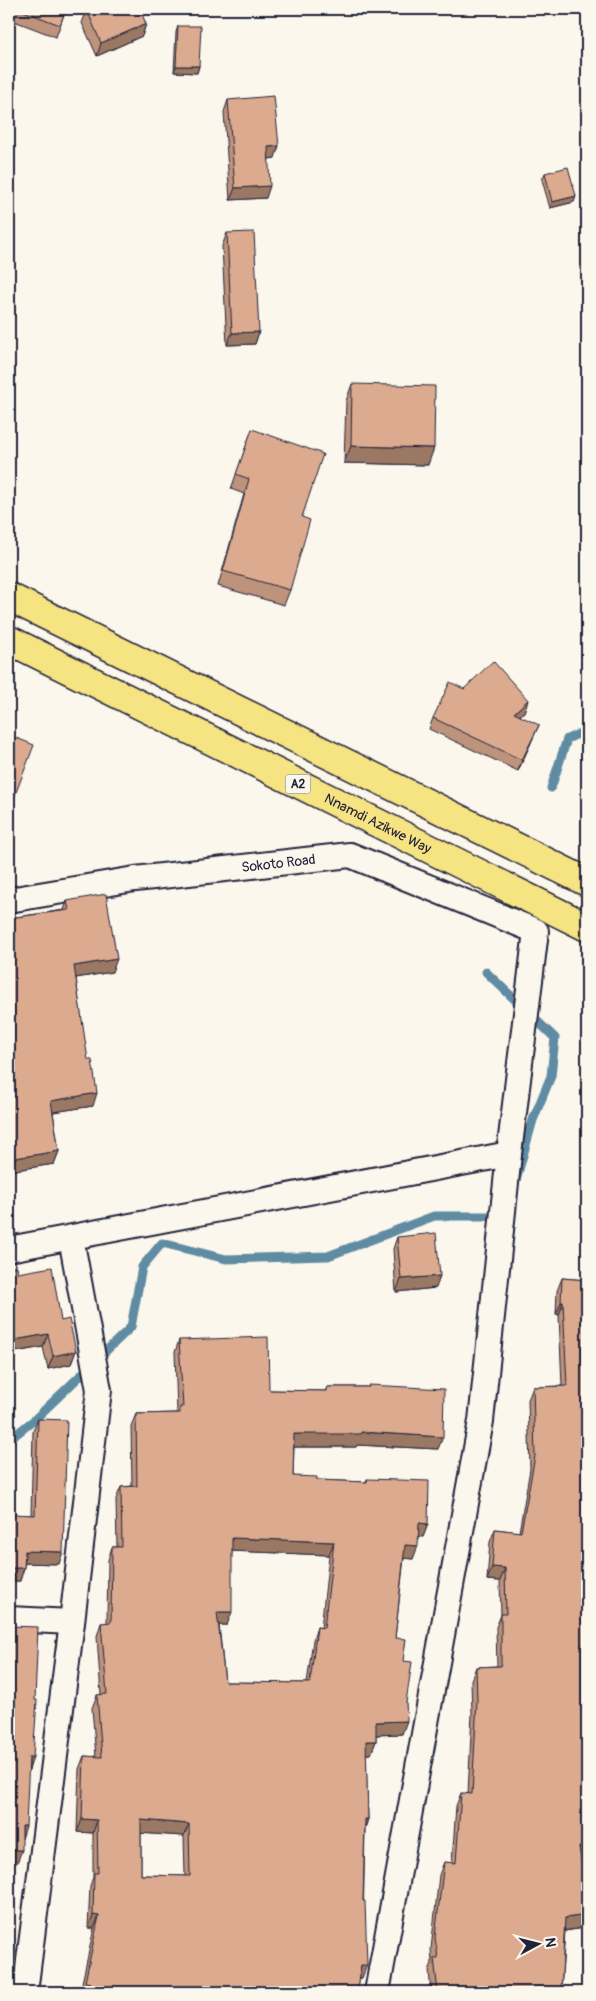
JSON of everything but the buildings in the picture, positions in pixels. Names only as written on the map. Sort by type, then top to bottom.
[{"type":"highway","points":[[9,597],[587,882]]},
{"type":"highway","name":"Nnamdi Azikwe Way","points":[[9,640],[587,927]]},
{"type":"street","name":"Sokoto Road","points":[[9,900],[135,879],[350,855],[536,931],[509,1154]]},
{"type":"street","points":[[9,1249],[509,1154],[481,1421],[377,1992]]},
{"type":"street","points":[[25,1992],[72,1622],[99,1390],[70,1238]]},
{"type":"street","points":[[9,1619],[72,1622]]},
{"type":"waterway","points":[[551,788],[567,739],[587,730]]},
{"type":"waterway","points":[[486,972],[555,1038],[551,1076],[533,1120],[516,1180]]},
{"type":"waterway","points":[[9,1440],[34,1420],[131,1327],[142,1267],[162,1243],[226,1259],[328,1256],[434,1216],[501,1216]]}]
